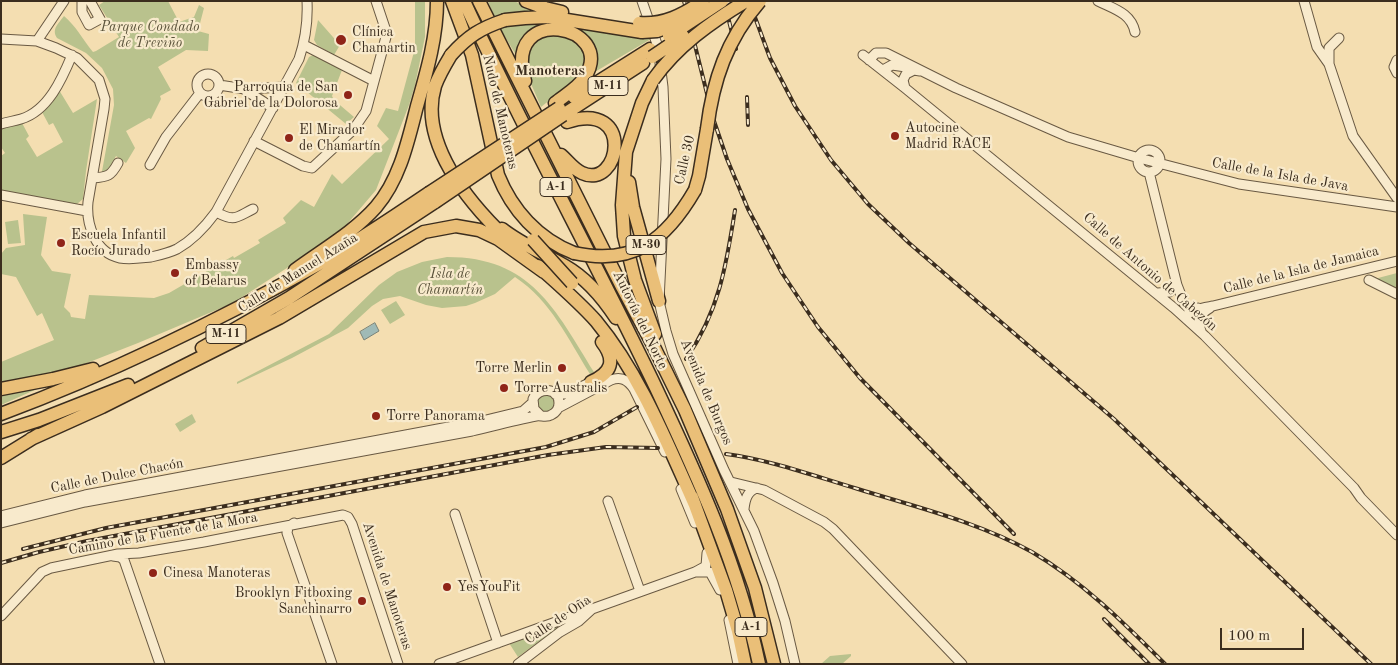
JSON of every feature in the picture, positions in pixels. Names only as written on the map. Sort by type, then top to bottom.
[{"type":"highway","points":[[245,304],[352,229],[374,209],[389,189],[403,157],[424,81],[435,36],[437,1]]},
{"type":"highway","name":"Nudo de Manoteras","points":[[452,1],[477,74],[498,175],[505,190],[515,207],[541,234],[559,247],[574,253]]},
{"type":"highway","name":"Autovía del Norte","points":[[464,1],[516,109],[611,294],[680,439],[713,515],[750,622],[759,664]]},
{"type":"highway","name":"Autovía del Norte","points":[[479,1],[622,287],[667,372],[726,509],[755,588],[774,664]]},
{"type":"highway","points":[[526,1],[545,8],[638,29],[653,29],[673,23],[708,1]]},
{"type":"highway","points":[[678,25],[703,1]]},
{"type":"highway","points":[[695,505],[637,382],[611,341],[578,302],[491,224],[452,172],[434,128],[433,102],[435,88],[444,66],[451,56],[474,33],[485,27],[506,20],[548,17],[657,31],[676,24],[713,1]]},
{"type":"highway","points":[[678,25],[717,1]]},
{"type":"highway","points":[[638,29],[654,24],[678,25],[722,1]]},
{"type":"highway","name":"Calle 30","points":[[574,253],[589,256],[621,256],[648,244],[672,225],[695,190],[714,85],[725,55],[742,24],[760,1]]},
{"type":"highway","points":[[667,372],[666,362],[635,280],[624,236],[622,205],[626,152],[642,103],[653,80],[665,63],[679,49],[741,2]]},
{"type":"highway","name":"M-11","points":[[561,112],[594,83],[741,2]]},
{"type":"highway","name":"M-11","points":[[651,53],[678,25]]},
{"type":"highway","points":[[432,198],[448,196],[538,137],[561,112],[590,67],[587,47],[573,33],[561,29],[550,29],[538,33],[530,40],[522,52],[521,65],[534,110]]},
{"type":"highway","points":[[555,150],[582,174],[593,175],[603,172],[609,165],[615,148],[614,138],[608,127],[601,121],[589,117],[578,118],[561,112]]},
{"type":"highway","name":"Calle de Manuel Azaña","points":[[1,432],[39,420],[120,388],[204,347],[290,298],[432,198],[478,160],[561,112]]},
{"type":"highway","points":[[632,135],[628,177],[633,207],[659,301]]},
{"type":"highway","points":[[505,190],[504,199],[510,210],[533,240],[588,299],[614,332],[638,373],[670,439],[695,505],[726,590],[745,664]]},
{"type":"highway","points":[[468,195],[512,237],[525,246],[566,266],[591,286],[614,316],[648,372]]},
{"type":"highway","name":"Calle de Manuel Azaña","points":[[1,414],[189,333],[325,260],[432,198]]},
{"type":"highway","points":[[31,439],[48,433],[102,407],[279,318],[424,232],[456,226],[479,230],[498,239],[544,272]]},
{"type":"highway","points":[[479,230],[514,254],[563,297],[603,342],[611,355],[610,366],[602,377],[591,382]]},
{"type":"highway","points":[[204,347],[219,343],[298,307]]},
{"type":"highway","points":[[1,389],[122,363]]},
{"type":"highway","points":[[1,458],[31,439],[111,397],[120,388]]},
{"type":"highway","points":[[658,426],[674,472]]},
{"type":"street","points":[[37,41],[64,1]]},
{"type":"street","points":[[82,1],[82,12],[89,25],[100,19],[90,1]]},
{"type":"street","points":[[1,39],[37,41],[72,55],[86,65],[99,80],[105,99],[87,211],[90,229],[97,243],[106,252],[120,258],[138,259],[161,255],[176,249],[192,239],[206,226],[216,212],[299,59],[304,45],[307,1]]},
{"type":"street","points":[[254,141],[303,166],[312,168],[356,125],[366,111],[386,37],[376,1]]},
{"type":"street","name":"Avenida de Burgos","points":[[642,1],[658,48],[664,96],[666,159],[659,301],[673,354],[724,470],[744,510],[773,583],[787,630],[794,664]]},
{"type":"street","points":[[1098,1],[1124,14],[1132,23],[1135,32]]},
{"type":"street","points":[[1304,1],[1317,47],[1329,64],[1353,136],[1397,198]]},
{"type":"street","points":[[1329,64],[1329,48],[1339,38]]},
{"type":"street","points":[[304,45],[374,80]]},
{"type":"street","name":"Calle de la Isla de Java","points":[[866,57],[886,53],[917,67],[917,71]]},
{"type":"street","points":[[1,124],[23,119],[42,105],[62,80],[72,55]]},
{"type":"street","name":"Calle de Antonio de Cabezón","points":[[866,57],[1158,293],[1203,334],[1354,488],[1361,498],[1397,535]]},
{"type":"street","points":[[1396,72],[1394,67],[1397,60]]},
{"type":"street","name":"Calle de la Isla de Java","points":[[883,70],[888,66],[896,64],[917,71],[1068,137],[1160,164],[1239,184],[1397,206]]},
{"type":"street","points":[[906,88],[904,77],[909,72],[917,71]]},
{"type":"street","points":[[210,74],[216,78],[219,85],[217,91],[212,95],[206,96],[200,93],[197,86],[198,79],[203,75],[210,74]]},
{"type":"street","points":[[219,85],[245,90],[285,87]]},
{"type":"street","points":[[245,90],[273,108]]},
{"type":"street","points":[[150,165],[166,137],[200,93]]},
{"type":"street","points":[[1139,158],[1141,168],[1150,172],[1156,170],[1160,164]]},
{"type":"street","points":[[92,178],[103,178],[112,174],[118,162]]},
{"type":"street","points":[[1150,172],[1177,285],[1185,306],[1192,310],[1198,308]]},
{"type":"street","points":[[1,195],[87,211]]},
{"type":"street","points":[[216,212],[229,219],[234,219],[253,209]]},
{"type":"street","name":"Calle de la Isla de Jamaica","points":[[1185,318],[1198,308],[1397,260]]},
{"type":"street","points":[[1368,280],[1397,294]]},
{"type":"street","points":[[1158,293],[1169,292],[1177,285]]},
{"type":"street","points":[[1174,308],[1173,298],[1177,285]]},
{"type":"street","name":"Calle de la Isla de Jamaica","points":[[1203,334],[1198,318],[1212,306]]},
{"type":"street","points":[[591,382],[567,394],[556,394],[547,390],[541,390],[534,396],[532,403],[535,412],[540,416],[551,416],[558,408],[615,378],[620,378],[630,384],[674,472],[707,553],[729,621],[738,664]]},
{"type":"street","points":[[556,394],[559,400],[558,408]]},
{"type":"street","name":"Calle de Dulce Chacón","points":[[471,427],[518,412],[527,408],[532,403]]},
{"type":"street","name":"Calle de Dulce Chacón","points":[[1,516],[85,502],[221,474],[471,427],[540,416]]},
{"type":"street","points":[[731,482],[757,488],[824,522],[833,529],[962,664]]},
{"type":"street","points":[[744,510],[746,497],[753,489],[757,488]]},
{"type":"street","points":[[608,501],[640,591]]},
{"type":"street","name":"Calle de Dulce Chacón","points":[[1,523],[21,514]]},
{"type":"street","points":[[455,514],[498,643]]},
{"type":"street","name":"Camino de la Fuente de la Mora","points":[[1,616],[45,570],[111,556],[204,542],[295,523],[343,515],[348,517]]},
{"type":"street","name":"Avenida de Manoteras","points":[[348,517],[398,664]]},
{"type":"street","points":[[295,523],[288,527],[287,533],[332,664]]},
{"type":"street","points":[[439,664],[695,572],[706,566],[707,553]]},
{"type":"street","points":[[111,556],[120,557],[124,560],[160,664]]},
{"type":"street","points":[[695,572],[710,572],[720,590]]},
{"type":"street","points":[[567,617],[586,616],[640,591]]},
{"type":"street","name":"Calle de Oña","points":[[518,664],[592,610],[614,600]]},
{"type":"green space","name":"Parque Condado de Treviño","points":[[105,1],[168,1],[179,22],[194,17],[199,5],[204,8],[198,31],[209,34],[208,51],[186,50],[158,67],[171,90],[160,96],[161,99],[151,119],[149,118],[126,131],[135,148],[126,163],[116,156],[108,171],[101,177],[114,105],[113,89],[102,68],[86,53],[57,38],[55,32],[56,26],[64,16],[93,52],[119,37],[99,5]]},
{"type":"green space","points":[[415,1],[425,1],[425,37],[409,105],[376,190],[347,224],[310,253],[233,303],[64,372],[1,382],[1,362],[54,340],[42,313],[37,316],[16,277],[1,274],[1,254],[6,248],[25,245],[23,214],[47,217],[41,255],[52,271],[71,274],[64,307],[71,317],[85,319],[89,295],[154,298],[169,293],[233,256],[234,258],[260,243],[258,240],[286,223],[283,218],[301,200],[314,207],[332,174],[342,184],[389,139],[377,126],[386,108],[398,111],[415,48]]},
{"type":"green space","points":[[488,1],[514,1],[551,13],[495,19]]},
{"type":"green space","points":[[318,20],[340,45],[334,55],[317,45],[314,40]]},
{"type":"green space","points":[[543,21],[545,24],[532,30],[526,36],[516,55],[499,27]]},
{"type":"green space","points":[[566,23],[651,39],[593,73],[594,66]]},
{"type":"green space","points":[[563,34],[582,47],[586,55],[581,75],[541,107],[529,79],[527,54],[530,46],[546,35]]},
{"type":"green space","points":[[313,55],[342,70],[332,96],[334,100],[354,117],[346,124],[296,83],[309,57]]},
{"type":"green space","points":[[59,90],[73,113],[97,99],[83,199],[77,204],[1,192],[1,156],[5,153],[1,147],[1,127],[22,123],[29,136],[26,139],[37,157],[63,142],[53,123],[49,125],[42,112]]},
{"type":"green space","points":[[18,220],[21,243],[8,244],[5,222]]},
{"type":"green space","name":"Isla de Chamartín","points":[[447,257],[476,259],[500,266],[520,277],[537,291],[552,308],[594,372],[590,374],[549,309],[539,297],[515,277],[495,294],[466,306],[442,308],[426,305],[400,296],[383,299],[372,306],[348,328],[292,358],[237,384],[237,382],[329,334],[379,285],[397,272],[422,262]]},
{"type":"green space","points":[[1397,273],[1397,299],[1363,282]]},
{"type":"green space","points":[[396,301],[405,315],[390,324],[381,310]]},
{"type":"green space","points":[[46,385],[1,405],[1,394]]},
{"type":"green space","points":[[546,394],[553,396],[555,403],[553,410],[546,412],[539,410],[537,403],[539,396]]},
{"type":"green space","points":[[192,414],[196,422],[180,432],[175,424]]},
{"type":"green space","points":[[572,620],[518,657],[509,643]]},
{"type":"green space","points":[[851,654],[842,664],[821,664],[830,656]]},
{"type":"water","points":[[375,323],[379,331],[364,340],[360,332]]},
{"type":"railway","points":[[684,1],[713,118],[727,159],[748,209],[782,273],[818,327],[860,378],[1014,534]]},
{"type":"railway","points":[[724,1],[736,49]]},
{"type":"railway","points":[[749,1],[770,58],[795,106],[831,160],[868,204],[909,243],[1114,419],[1371,664]]},
{"type":"railway","points":[[747,97],[748,125]]},
{"type":"railway","points":[[686,359],[706,323],[720,288],[735,210]]},
{"type":"railway","points":[[23,549],[106,528],[546,447],[594,432],[637,407]]},
{"type":"railway","points":[[1,563],[87,541],[548,455],[606,447],[658,448]]},
{"type":"railway","points":[[726,454],[776,464],[924,509],[1011,541],[1032,552],[1068,576],[1118,618],[1165,664]]},
{"type":"railway","points":[[1104,619],[1149,664]]},
{"type":"place","name":"Clínica Chamartin","points":[[341,40]]},
{"type":"place","name":"Parroquia de San Gabriel de la Dolorosa","points":[[348,95]]},
{"type":"place","name":"Autocine Madrid RACE","points":[[895,136]]},
{"type":"place","name":"El Mirador de Chamartín","points":[[289,138]]},
{"type":"place","name":"Escuela Infantil Rocío Jurado","points":[[61,243]]},
{"type":"place","name":"Embassy of Belarus","points":[[175,273]]},
{"type":"place","name":"Torre Merlin","points":[[562,368]]},
{"type":"place","name":"Torre Australis","points":[[504,388]]},
{"type":"place","name":"Torre Panorama","points":[[376,416]]},
{"type":"place","name":"Cinesa Manoteras","points":[[153,573]]},
{"type":"place","name":"YesYouFit","points":[[447,587]]},
{"type":"place","name":"Brooklyn Fitboxing Sanchinarro","points":[[362,601]]},
{"type":"district","name":"Manoteras","points":[[550,71]]}]
